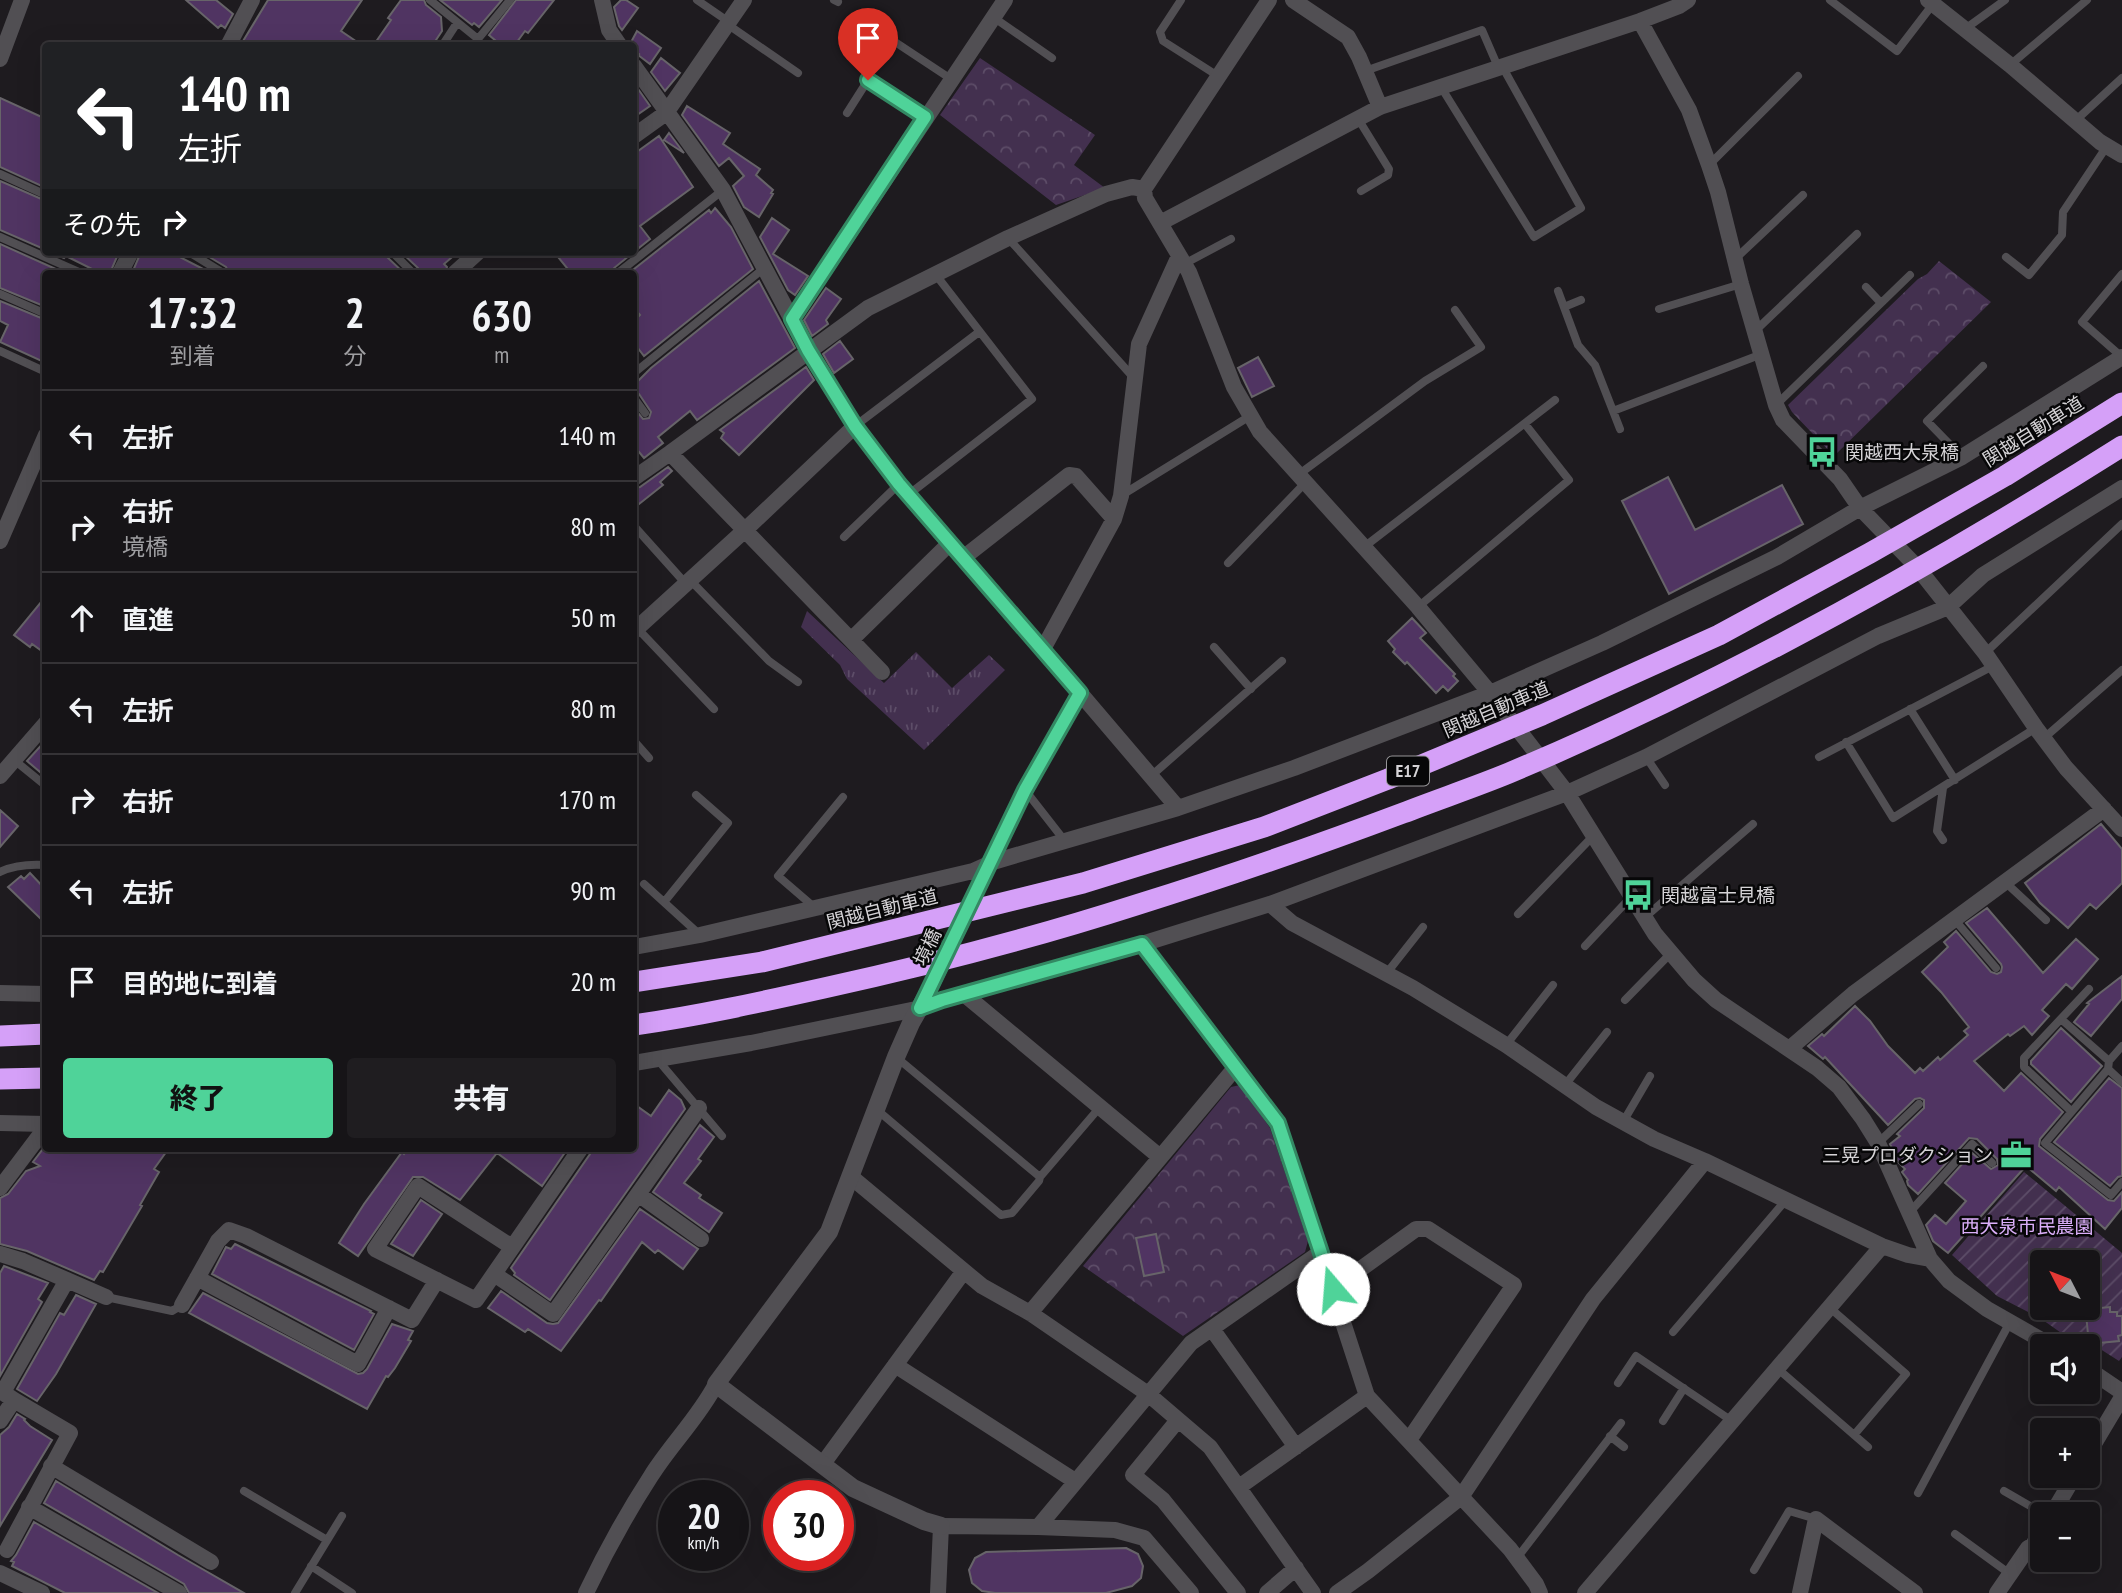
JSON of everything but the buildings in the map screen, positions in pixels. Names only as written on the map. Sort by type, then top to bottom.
[{"type":"highway","name":"関越自動車道","points":[[637,982],[762,962],[1083,883],[1264,827],[1388,779],[1542,715],[1719,635],[1971,495],[2122,402]]},
{"type":"highway","name":"E17","points":[[637,1024],[743,1006],[897,972],[1066,928],[1220,878],[1507,774],[1733,669],[1874,595],[2033,503],[2122,446]]},
{"type":"highway","points":[[0,1036],[42,1034]]},
{"type":"highway","points":[[0,1079],[42,1078]]},
{"type":"street","points":[[0,59],[22,0]]},
{"type":"street","points":[[230,42],[251,0]]},
{"type":"street","points":[[601,0],[609,30],[617,42]]},
{"type":"street","points":[[637,134],[666,113],[744,0]]},
{"type":"street","points":[[792,319],[1005,0]]},
{"type":"street","points":[[1269,0],[1144,189],[1145,198],[1203,304],[1234,387],[1250,416],[1260,432],[1418,607],[1493,697],[1563,787],[1595,834],[1644,918],[1694,980],[1716,1000],[1817,1068],[1839,1087],[1878,1143],[1930,1259],[1949,1281],[1987,1309],[2031,1334]]},
{"type":"street","points":[[1293,0],[1348,37],[1380,107]]},
{"type":"street","points":[[1160,223],[1380,107],[1640,21],[1688,0]]},
{"type":"street","points":[[1931,2],[2075,121],[2122,155]]},
{"type":"street","points":[[1640,21],[1689,110],[1709,165],[1754,331],[1783,420],[1840,479],[1864,512],[1917,567],[1959,618],[2066,768],[2122,829]]},
{"type":"street","points":[[637,70],[723,190],[808,350],[855,426],[903,490],[1044,649],[1178,808]]},
{"type":"street","points":[[637,476],[868,308],[1008,238],[1106,194],[1132,187],[1144,189]]},
{"type":"street","points":[[458,270],[474,256]]},
{"type":"street","points":[[1044,649],[1114,519],[1121,496],[1139,344],[1181,260]]},
{"type":"street","points":[[637,946],[700,935],[973,871],[993,862],[1178,808],[1493,697],[1864,512],[1962,457],[2122,357]]},
{"type":"street","points":[[637,628],[855,426]]},
{"type":"street","points":[[0,541],[4,522],[42,443]]},
{"type":"street","points":[[670,453],[882,672]]},
{"type":"street","points":[[963,558],[1069,475],[1076,476],[1114,519]]},
{"type":"street","points":[[637,1062],[751,1043],[964,994],[1142,944],[1269,904],[1563,787],[1646,757],[1944,601],[2122,488]]},
{"type":"street","points":[[851,640],[950,543]]},
{"type":"street","name":"境橋","points":[[924,1002],[1025,790],[1080,693]]},
{"type":"street","points":[[0,776],[42,728]]},
{"type":"street","points":[[1789,1049],[1853,994],[2104,809]]},
{"type":"street","points":[[1269,904],[1292,923],[1413,988],[1506,1045],[1596,1107],[1654,1139],[1882,1246],[1930,1259]]},
{"type":"street","points":[[1142,944],[1278,1123],[1367,1396],[1517,1558],[1536,1584],[1539,1593]]},
{"type":"street","points":[[0,993],[42,993]]},
{"type":"street","points":[[964,994],[1160,1157]]},
{"type":"street","points":[[586,1593],[650,1476],[829,1233],[896,1057],[924,1002]]},
{"type":"street","points":[[1030,1314],[1236,1067]]},
{"type":"street","points":[[495,1274],[553,1314],[698,1108]]},
{"type":"street","points":[[0,1123],[42,1125]]},
{"type":"street","points":[[0,1188],[42,1130]]},
{"type":"street","points":[[512,1247],[418,1186],[375,1249],[476,1300],[578,1152]]},
{"type":"street","points":[[1337,1593],[1461,1497],[1593,1299],[1705,1161]]},
{"type":"street","points":[[850,1176],[982,1286],[1030,1314],[1147,1394],[1210,1447],[1313,1593]]},
{"type":"street","points":[[638,1194],[701,1239]]},
{"type":"street","points":[[1333,1289],[1416,1229],[1428,1229],[1514,1285],[1409,1440]]},
{"type":"street","points":[[182,1305],[218,1241],[229,1230],[246,1236],[412,1320],[437,1280]]},
{"type":"street","points":[[1585,1593],[1882,1246]]},
{"type":"street","points":[[1038,1527],[1191,1343],[1321,1252]]},
{"type":"street","points":[[0,1254],[23,1261],[106,1297]]},
{"type":"street","points":[[822,1465],[964,1271]]},
{"type":"street","points":[[197,1279],[358,1364],[389,1308]]},
{"type":"street","points":[[0,1421],[6,1394],[66,1280]]},
{"type":"street","points":[[1212,1329],[1296,1447]]},
{"type":"street","points":[[895,1365],[1075,1481]]},
{"type":"street","points":[[2100,1377],[2122,1392]]},
{"type":"street","points":[[716,1384],[868,1497],[940,1526],[1115,1531],[1144,1538],[1191,1593]]},
{"type":"street","points":[[0,1567],[3,1548],[70,1433],[6,1394]]},
{"type":"street","points":[[1238,1487],[1367,1396]]},
{"type":"street","points":[[2100,1434],[2122,1397]]},
{"type":"street","points":[[1178,1420],[1133,1475],[1163,1500],[1238,1593]]},
{"type":"street","points":[[51,1466],[211,1562]]},
{"type":"street","points":[[29,1507],[178,1593]]},
{"type":"street","points":[[1800,1593],[1816,1519],[1916,1593]]},
{"type":"street","points":[[938,1593],[940,1526]]},
{"type":"street","points":[[1997,1593],[2030,1547]]},
{"type":"street","points":[[1267,1593],[1296,1568]]},
{"type":"street","points":[[0,1573],[19,1588],[42,1593]]},
{"type":"lane","points":[[430,0],[478,39],[510,0]]},
{"type":"lane","points":[[697,0],[798,73]]},
{"type":"lane","points":[[1181,0],[1160,32],[1163,41],[1218,76]]},
{"type":"lane","points":[[1830,0],[1897,51],[1931,2]]},
{"type":"lane","points":[[1965,29],[2005,0]]},
{"type":"lane","points":[[2010,65],[2087,0]]},
{"type":"lane","points":[[993,17],[1052,58]]},
{"type":"lane","points":[[445,42],[457,23]]},
{"type":"lane","points":[[1365,71],[1482,30],[1581,208],[1534,237],[1441,87]]},
{"type":"lane","points":[[883,34],[951,79]]},
{"type":"lane","points":[[1709,165],[1798,76]]},
{"type":"lane","points":[[2075,121],[2122,78]]},
{"type":"lane","points":[[846,113],[868,80],[925,117]]},
{"type":"lane","points":[[1357,117],[1389,169],[1388,175],[1361,191]]},
{"type":"lane","points":[[2006,257],[2029,275],[2062,235],[2063,212],[2107,146]]},
{"type":"lane","points":[[0,174],[42,193]]},
{"type":"lane","points":[[622,270],[723,190]]},
{"type":"lane","points":[[1734,260],[1803,195]]},
{"type":"lane","points":[[1754,331],[1857,234]]},
{"type":"lane","points":[[0,237],[42,256]]},
{"type":"lane","points":[[1008,238],[1135,379]]},
{"type":"lane","points":[[1181,260],[1231,239]]},
{"type":"lane","points":[[43,256],[74,270]]},
{"type":"lane","points":[[195,256],[218,270]]},
{"type":"lane","points":[[396,256],[410,270]]},
{"type":"lane","points":[[637,371],[763,269]]},
{"type":"lane","points":[[2122,274],[2082,322],[2122,357]]},
{"type":"lane","points":[[844,537],[903,490],[1032,399],[936,275]]},
{"type":"lane","points":[[1776,405],[1909,275]]},
{"type":"lane","points":[[1659,309],[1741,284]]},
{"type":"lane","points":[[1866,287],[1881,303]]},
{"type":"lane","points":[[1558,291],[1578,345],[1595,365],[1620,429]]},
{"type":"lane","points":[[0,293],[42,312]]},
{"type":"lane","points":[[1564,307],[1581,300]]},
{"type":"lane","points":[[1228,563],[1302,479],[1425,381],[1481,347],[1455,310]]},
{"type":"lane","points":[[855,426],[979,332]]},
{"type":"lane","points":[[0,351],[42,370]]},
{"type":"lane","points":[[1614,411],[1762,354]]},
{"type":"lane","points":[[1962,457],[1927,421],[1983,366]]},
{"type":"lane","points":[[1364,547],[1555,400]]},
{"type":"lane","points":[[637,402],[645,413]]},
{"type":"lane","points":[[1121,496],[1250,416]]},
{"type":"lane","points":[[1418,607],[1569,480],[1525,424]]},
{"type":"lane","points":[[1819,757],[1910,709],[1989,659],[2122,524]]},
{"type":"lane","points":[[637,529],[769,661],[798,682]]},
{"type":"lane","points":[[637,632],[714,709]]},
{"type":"lane","points":[[1214,648],[1251,689]]},
{"type":"lane","points":[[1151,776],[1283,661]]},
{"type":"lane","points":[[1846,743],[1893,818],[2040,733],[2122,670]]},
{"type":"lane","points":[[1910,709],[1955,780]]},
{"type":"lane","points":[[637,744],[649,758]]},
{"type":"lane","points":[[1646,757],[1665,785]]},
{"type":"lane","points":[[15,760],[42,783]]},
{"type":"lane","points":[[1943,788],[1937,831],[1943,840]]},
{"type":"lane","points":[[1025,790],[1066,842]]},
{"type":"lane","points":[[665,901],[728,823],[696,795]]},
{"type":"lane","points":[[814,907],[778,876],[843,797]]},
{"type":"lane","points":[[1644,918],[1753,824]]},
{"type":"lane","points":[[1518,914],[1595,834]]},
{"type":"lane","points":[[0,872],[32,864],[42,865]]},
{"type":"lane","points":[[2004,882],[2046,920]]},
{"type":"lane","points":[[644,884],[700,935]]},
{"type":"lane","points":[[1585,946],[1631,897]]},
{"type":"lane","points":[[1954,919],[1996,968]]},
{"type":"lane","points":[[1386,974],[1423,927]]},
{"type":"lane","points":[[1625,1000],[1671,953]]},
{"type":"lane","points":[[1506,1045],[1553,985]]},
{"type":"lane","points":[[2071,1111],[2024,1067],[2024,1058],[2089,989]]},
{"type":"lane","points":[[2061,1019],[2122,1082]]},
{"type":"lane","points":[[1565,1085],[1606,1032]]},
{"type":"lane","points":[[2122,1046],[2045,1143],[2111,1195],[2122,1182]]},
{"type":"lane","points":[[896,1057],[1040,1177]]},
{"type":"lane","points":[[657,1059],[722,1136]]},
{"type":"lane","points":[[1623,1122],[1650,1076]]},
{"type":"lane","points":[[1878,1143],[1919,1104]]},
{"type":"lane","points":[[876,1109],[1001,1215],[1013,1213],[1100,1107]]},
{"type":"lane","points":[[1908,1214],[1972,1144],[1992,1163]]},
{"type":"lane","points":[[1673,1332],[1786,1200]]},
{"type":"lane","points":[[106,1297],[172,1311],[182,1305]]},
{"type":"lane","points":[[1830,1308],[1906,1374],[1854,1435]]},
{"type":"lane","points":[[1918,1493],[2010,1322]]},
{"type":"lane","points":[[1618,1382],[1636,1356],[1732,1422]]},
{"type":"lane","points":[[1778,1369],[1868,1447]]},
{"type":"lane","points":[[1663,1421],[1684,1388]]},
{"type":"lane","points":[[1517,1558],[1620,1423]]},
{"type":"lane","points":[[1610,1436],[1624,1447]]},
{"type":"lane","points":[[2004,1490],[2030,1506]]},
{"type":"lane","points":[[244,1492],[327,1540]]},
{"type":"lane","points":[[1754,1570],[1789,1511],[1816,1519]]},
{"type":"lane","points":[[295,1593],[342,1516]]},
{"type":"lane","points":[[1955,1534],[2010,1574]]},
{"type":"lane","points":[[311,1566],[352,1593]]},
{"type":"green space","points":[[980,58],[1095,135],[1074,165],[1105,188],[1056,205],[940,115]]},
{"type":"green space","points":[[1939,261],[1991,302],[1834,456],[1788,405]]},
{"type":"green space","points":[[807,611],[884,683],[916,652],[952,688],[989,655],[1005,670],[924,750],[847,679],[840,665],[801,627]]},
{"type":"green space","points":[[1240,1085],[1270,1128],[1308,1241],[1305,1252],[1183,1336],[1083,1266],[1231,1087]]},
{"type":"green space","name":"西大泉市民農園","points":[[2024,1172],[2122,1253],[2122,1357],[2119,1361],[2100,1349],[2100,1334],[2063,1334],[2043,1320],[2100,1320],[2100,1250],[2030,1250],[2030,1313],[1997,1296],[1952,1255]]},
{"type":"place","name":"関越西大泉橋","points":[[1822,452]]},
{"type":"place","name":"関越富士見橋","points":[[1638,895]]},
{"type":"place","name":"三晃プロダクション","points":[[2016,1155]]},
{"type":"route","points":[[868,80],[925,117],[792,319],[855,426],[899,484],[1080,693],[1025,790],[993,862],[920,1008],[1142,944],[1278,1123],[1333,1289]]}]
